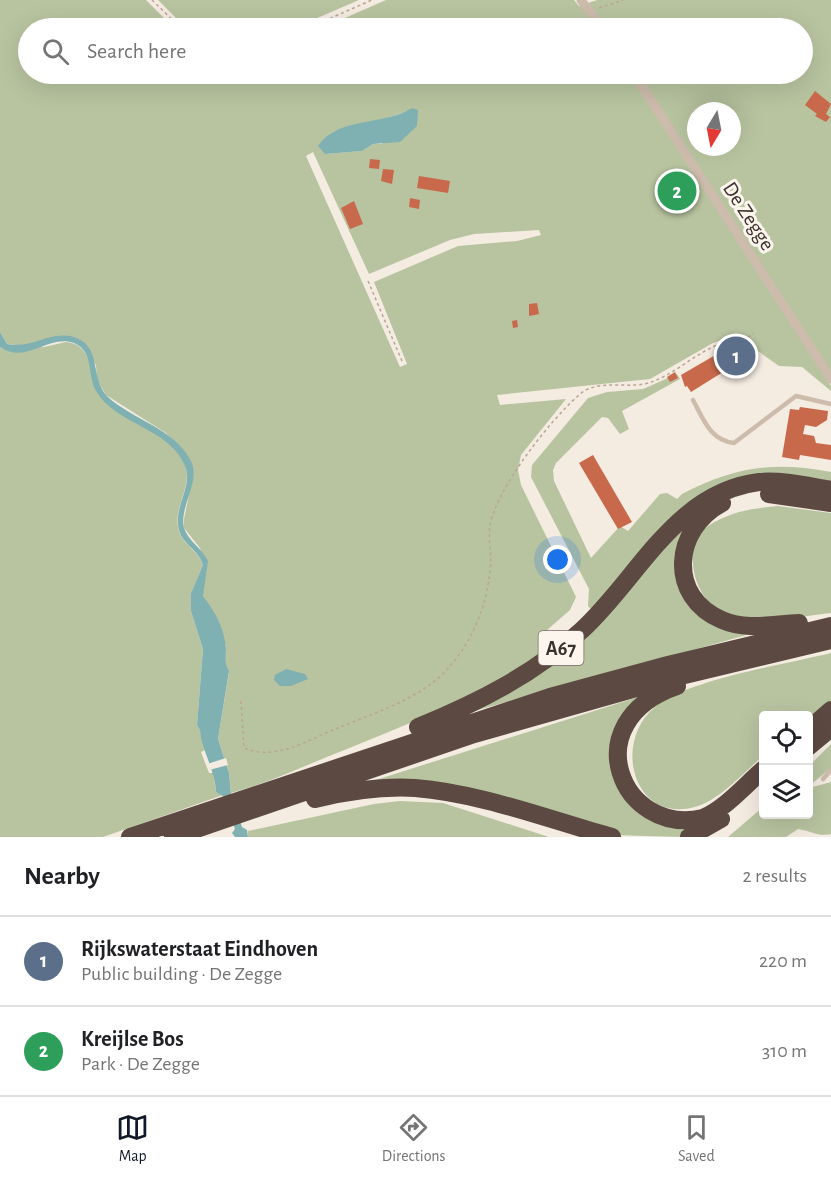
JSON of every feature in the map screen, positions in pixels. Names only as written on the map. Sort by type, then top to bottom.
[{"type":"highway","name":"A67","points":[[327,770],[356,752],[486,697],[533,668],[582,631],[674,525],[706,500],[740,486],[758,482],[782,482],[831,490]]},
{"type":"highway","points":[[831,503],[776,494],[754,494],[730,500],[711,510],[697,523],[689,535],[683,557],[684,573],[692,595],[701,606],[719,619],[738,626],[755,627],[831,621]]},
{"type":"highway","name":"A67","points":[[173,837],[232,809],[327,770],[550,696],[668,664],[831,626]]},
{"type":"highway","name":"A67","points":[[130,837],[232,809],[474,734],[746,659],[831,640]]},
{"type":"highway","name":"A67","points":[[746,659],[665,690],[649,699],[636,712],[622,735],[617,752],[617,769],[622,786],[636,806],[658,818],[680,822],[708,815],[759,773]]},
{"type":"highway","points":[[813,726],[831,710]]},
{"type":"highway","points":[[813,743],[831,728]]},
{"type":"highway","name":"A67","points":[[232,809],[359,790],[414,788],[460,795],[612,837]]},
{"type":"highway","points":[[689,837],[716,824],[759,788]]},
{"type":"street","points":[[581,0],[595,18]]},
{"type":"street","name":"De Zegge","points":[[640,84],[831,379]]},
{"type":"lane","points":[[693,400],[712,435],[724,442],[734,443],[796,396],[831,404]]},
{"type":"lane","points":[[824,779],[831,770]]},
{"type":"path","points":[[152,0],[171,18]]},
{"type":"path","points":[[331,18],[372,0]]},
{"type":"path","points":[[590,11],[623,0]]},
{"type":"path","points":[[368,281],[402,362]]},
{"type":"path","points":[[241,701],[244,748],[259,754],[287,749],[400,701],[429,685],[451,665],[479,618],[491,568],[490,524],[497,506],[527,455],[572,401],[581,392],[595,387],[636,385],[653,381],[721,344],[737,342],[754,333]]},
{"type":"green space","points":[[0,0],[146,0],[164,18],[18,18],[18,84],[813,84],[813,18],[345,18],[386,0],[574,0],[579,6],[597,0],[831,0],[831,371],[820,369],[831,386],[831,391],[802,367],[779,366],[741,339],[730,337],[713,343],[650,379],[497,395],[500,405],[566,399],[521,455],[518,470],[521,485],[576,597],[570,610],[547,630],[560,643],[482,690],[399,728],[287,774],[231,793],[229,773],[218,739],[229,672],[225,665],[226,646],[203,596],[202,584],[206,574],[200,548],[184,528],[193,475],[190,460],[166,433],[106,395],[97,380],[96,365],[76,338],[26,346],[7,344],[0,332]],"holes":[[[411,110],[382,144],[373,144],[362,151],[325,154],[381,120]],[[313,152],[369,274],[450,240],[474,234],[539,230],[541,235],[517,241],[458,246],[374,282],[407,364],[400,367],[306,156]]]},
{"type":"green space","points":[[158,0],[359,0],[317,18],[176,18]]},
{"type":"green space","points":[[66,342],[83,350],[95,385],[106,402],[160,437],[179,454],[185,464],[187,480],[177,519],[178,527],[183,538],[198,555],[203,565],[191,593],[191,611],[203,649],[197,725],[201,730],[205,750],[201,752],[209,773],[213,773],[216,792],[223,795],[103,837],[0,837],[0,347],[3,349],[44,347]]},
{"type":"green space","points":[[677,374],[680,379],[622,411],[629,429],[620,434],[608,418],[602,417],[556,463],[553,470],[554,481],[591,558],[620,526],[628,531],[660,494],[667,493],[677,499],[682,494],[719,478],[737,472],[772,467],[831,472],[831,488],[730,486],[594,612],[588,606],[589,589],[531,477],[532,465],[588,398],[607,392],[643,389]]},
{"type":"green space","points":[[778,506],[831,513],[831,613],[765,620],[726,614],[715,608],[706,599],[694,574],[694,547],[699,535],[716,521],[733,514]]},
{"type":"green space","points":[[686,524],[684,537],[691,600],[757,632],[446,719],[510,688]]},
{"type":"green space","points":[[831,653],[831,701],[813,715],[813,711],[759,711],[759,760],[724,791],[707,802],[698,806],[676,809],[658,804],[645,793],[636,778],[632,759],[634,740],[642,722],[656,706],[671,696],[692,688],[765,667]]},
{"type":"green space","points":[[651,693],[617,744],[649,820],[664,824],[691,824],[680,837],[613,835],[464,793],[344,790]]},
{"type":"green space","points":[[831,744],[831,768],[813,783],[813,762]]},
{"type":"green space","points":[[831,782],[831,834],[798,829],[786,837],[728,837],[759,810],[759,819],[813,819],[813,787]]},
{"type":"green space","points":[[400,801],[443,803],[549,837],[248,837],[248,831],[374,804]]},
{"type":"water","points":[[412,108],[418,110],[417,126],[400,142],[373,144],[362,151],[325,154],[318,146],[327,136],[337,130],[401,114]]},
{"type":"water","points":[[0,332],[7,344],[26,344],[65,335],[83,341],[92,355],[102,390],[108,397],[164,432],[184,450],[191,461],[193,477],[184,511],[184,528],[208,561],[203,596],[218,620],[225,640],[226,663],[229,671],[218,739],[229,773],[231,794],[242,827],[247,830],[248,837],[235,837],[232,833],[235,829],[223,796],[216,792],[197,725],[203,649],[191,611],[191,593],[203,565],[201,559],[179,531],[179,509],[187,480],[185,466],[178,453],[168,443],[116,412],[105,402],[93,385],[87,357],[80,347],[64,341],[19,353],[10,352],[0,347]]},
{"type":"water","points":[[286,669],[305,674],[308,679],[291,686],[280,686],[274,680],[275,675]]},
{"type":"pier","points":[[226,758],[228,765],[209,770],[207,764]]},
{"type":"building","points":[[815,91],[831,104],[826,114],[830,117],[826,122],[815,116],[817,114],[805,105]]},
{"type":"building","points":[[370,159],[380,160],[379,169],[369,168]]},
{"type":"building","points":[[383,169],[394,170],[392,184],[381,181]]},
{"type":"building","points":[[419,176],[450,181],[448,193],[417,188]]},
{"type":"building","points":[[410,198],[420,200],[419,209],[409,207]]},
{"type":"building","points":[[354,201],[363,224],[350,229],[341,208]]},
{"type":"building","points":[[537,303],[539,314],[529,316],[529,304]]},
{"type":"building","points":[[517,320],[518,327],[513,328],[512,321]]},
{"type":"building","points":[[739,347],[747,357],[691,392],[687,386],[685,387],[681,375],[717,354],[720,359]]},
{"type":"building","points":[[675,372],[678,378],[670,382],[667,377]]},
{"type":"building","points":[[800,407],[828,411],[827,420],[816,427],[805,425],[803,434],[814,436],[816,443],[831,445],[831,460],[800,455],[799,460],[782,457],[790,409],[799,410]]},
{"type":"building","points":[[593,455],[632,522],[618,529],[579,463]]},
{"type":"place","name":"Kreijlse Bos","points":[[677,191]]},
{"type":"place","name":"Rijkswaterstaat Eindhoven","points":[[736,356]]}]
